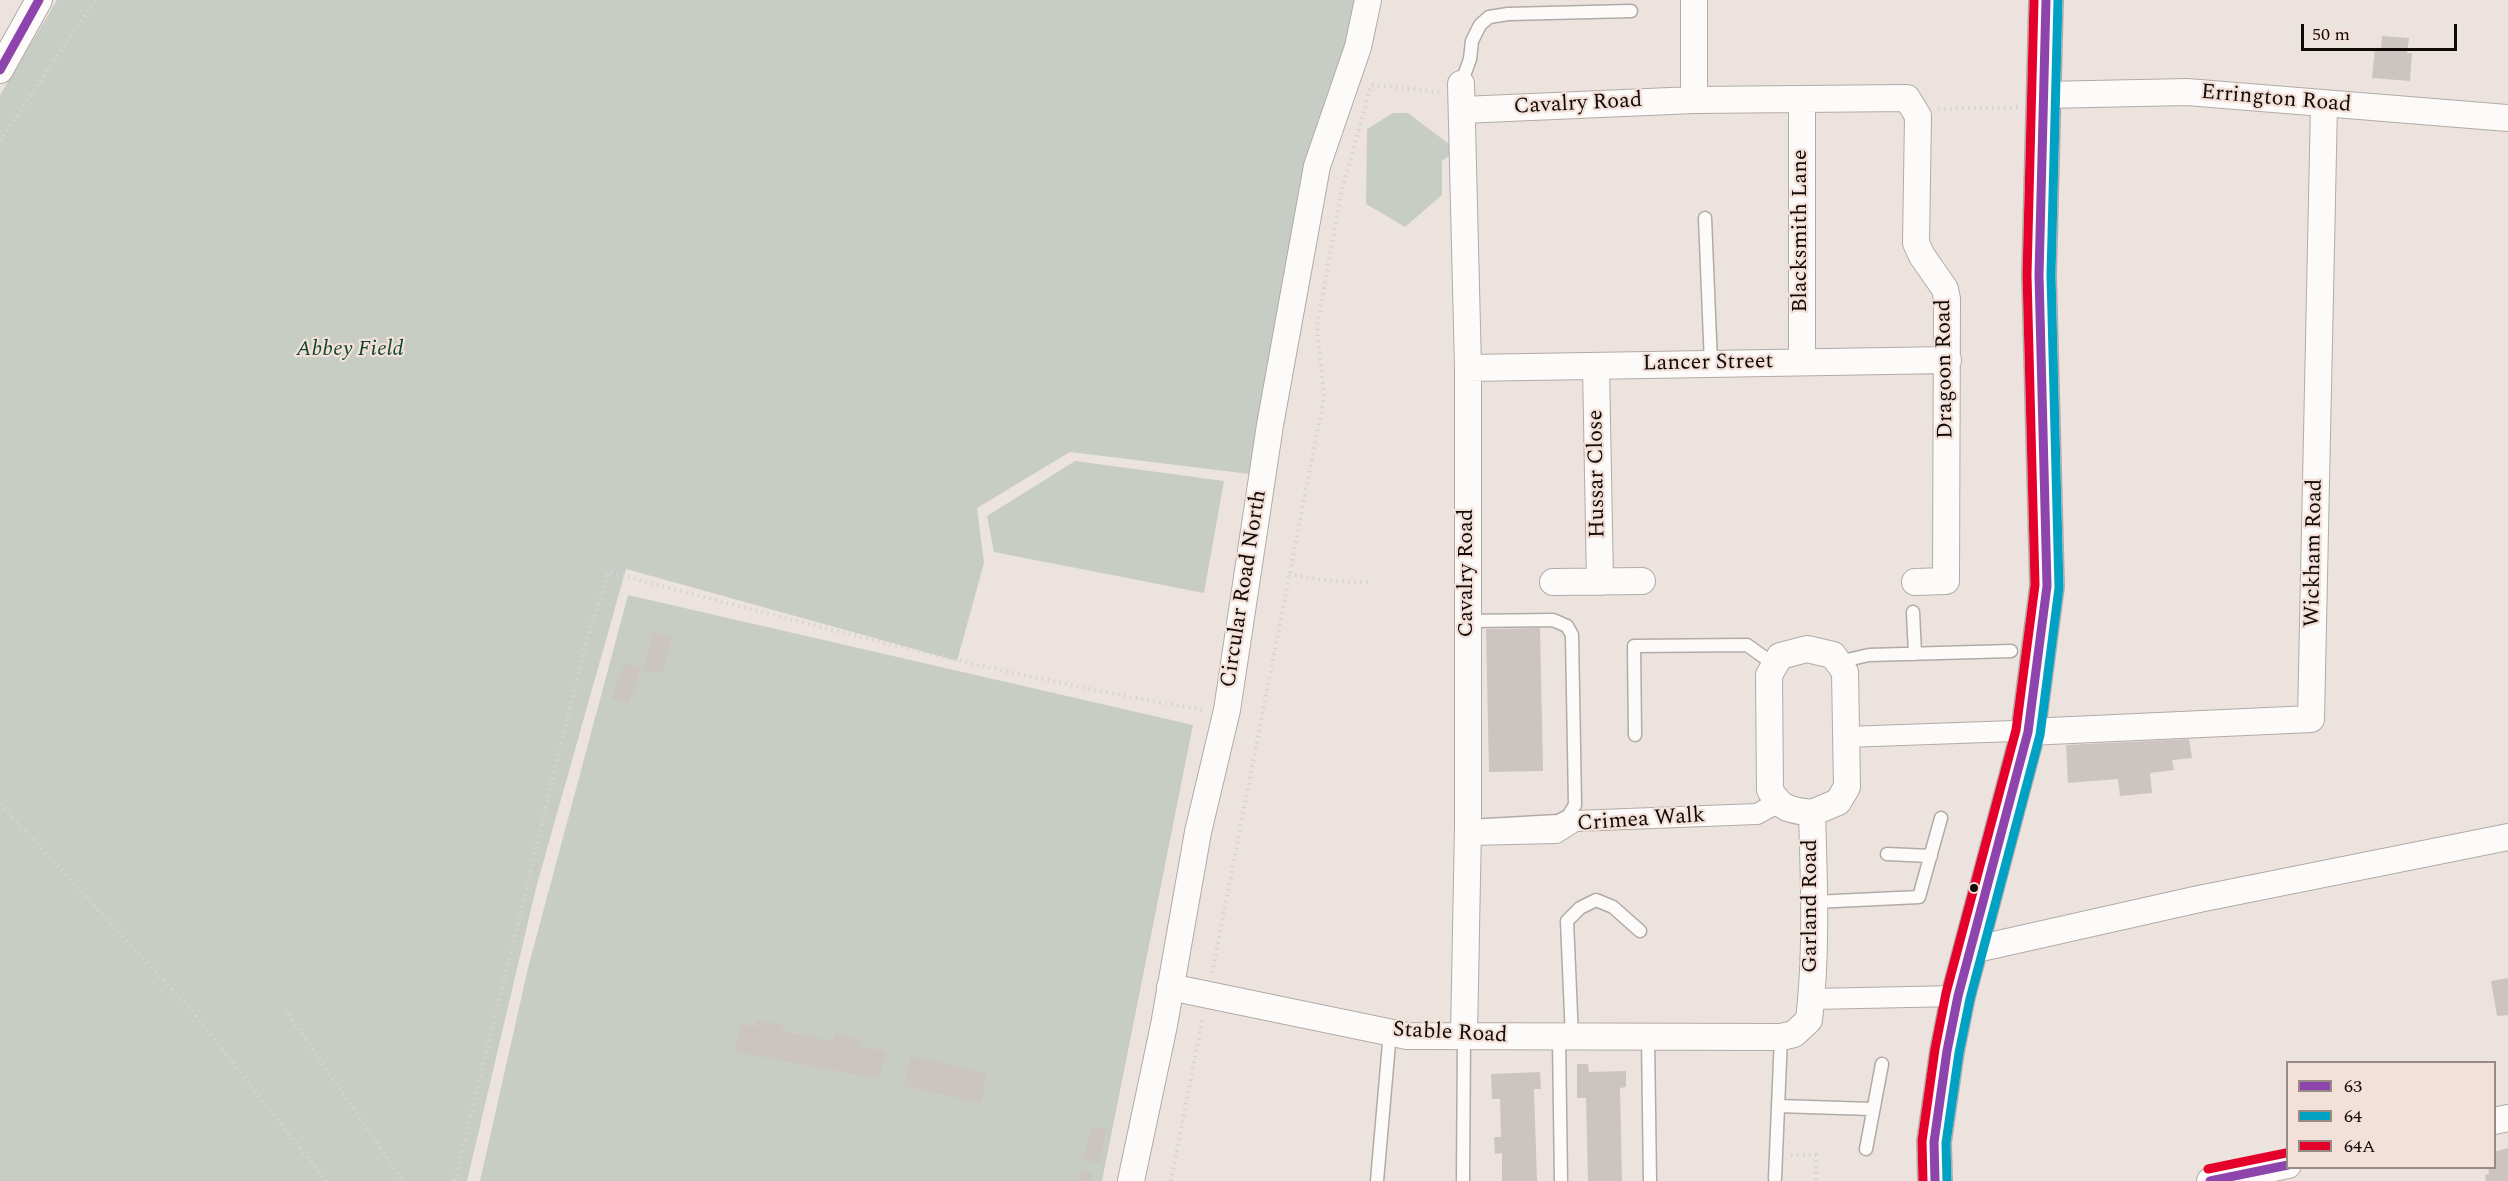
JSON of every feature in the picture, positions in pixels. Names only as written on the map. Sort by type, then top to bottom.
[{"type":"main road","points":[[1935,1181],[1934,1142],[1947,1051],[1958,996],[2028,732],[2047,585],[2034,101],[2046,0]]},
{"type":"street","points":[[0,70],[39,0]]},
{"type":"street","name":"Circular Road North","points":[[1131,1181],[1164,1025],[1198,832],[1227,710],[1270,425],[1317,166],[1358,46],[1368,0]]},
{"type":"street","points":[[1694,0],[1694,100],[1907,98],[1914,109]]},
{"type":"street","name":"Errington Road","points":[[2034,101],[2187,92],[2508,118]]},
{"type":"street","name":"Cavalry Road","points":[[1464,1036],[1468,831],[1468,368],[1462,96],[1694,100]]},
{"type":"street","name":"Blacksmith Lane","points":[[1802,99],[1802,362]]},
{"type":"street","name":"Wickham Road","points":[[2028,732],[2312,718],[2324,104]]},
{"type":"street","name":"Dragoon Road","points":[[1914,109],[1918,116],[1916,243],[1922,256],[1945,289],[1948,360],[1947,581],[1915,582]]},
{"type":"street","name":"Lancer Street","points":[[1468,368],[1948,360]]},
{"type":"street","name":"Hussar Close","points":[[1596,366],[1600,582]]},
{"type":"street","points":[[1553,582],[1641,581]]},
{"type":"street","points":[[1777,803],[1770,790],[1768,675],[1780,656],[1807,649],[1833,655],[1838,662]]},
{"type":"street","name":"Garland Road","points":[[1777,803],[1792,810],[1812,813],[1838,802],[1847,787],[1845,672],[1838,662]]},
{"type":"street","points":[[1846,737],[2028,732]]},
{"type":"street","name":"Crimea Walk","points":[[1468,831],[1556,833],[1575,821],[1757,814],[1777,803]]},
{"type":"street","name":"Garland Road","points":[[1699,1037],[1781,1037],[1794,1034],[1809,1020],[1812,999],[1814,902],[1812,813]]},
{"type":"street","points":[[1972,950],[2199,899],[2508,837]]},
{"type":"street","name":"Stable Road","points":[[1170,987],[1407,1036],[1699,1037]]},
{"type":"street","name":"Garland Road","points":[[1812,999],[1958,996]]},
{"type":"street","points":[[2210,1181],[2286,1165]]},
{"type":"lane","points":[[1462,96],[1472,41],[1480,25],[1489,17],[1508,14],[1630,11]]},
{"type":"lane","points":[[1705,218],[1711,364]]},
{"type":"lane","points":[[1913,612],[1915,654]]},
{"type":"lane","points":[[1468,621],[1553,620],[1567,626],[1572,635],[1575,805],[1568,816],[1558,821],[1468,831]]},
{"type":"lane","points":[[1635,735],[1634,646],[1747,645],[1775,665]]},
{"type":"lane","points":[[1838,662],[1869,655],[2012,651]]},
{"type":"lane","points":[[1814,902],[1919,897],[1941,818]]},
{"type":"lane","points":[[1887,854],[1931,856]]},
{"type":"lane","points":[[1561,1181],[1567,921],[1580,908],[1596,900],[1613,907],[1640,931]]},
{"type":"lane","points":[[1377,1181],[1390,1032]]},
{"type":"lane","points":[[1463,1181],[1464,1036]]},
{"type":"lane","points":[[1775,1179],[1781,1037]]},
{"type":"lane","points":[[1648,1038],[1650,1181]]},
{"type":"lane","points":[[1866,1149],[1882,1065]]},
{"type":"lane","points":[[1778,1106],[1872,1109]]},
{"type":"path","points":[[0,141],[96,0]]},
{"type":"path","points":[[1170,1181],[1324,397],[1317,326],[1342,190],[1375,74]]},
{"type":"path","points":[[1372,84],[1462,96]]},
{"type":"path","points":[[1914,109],[2034,101]]},
{"type":"path","points":[[455,1181],[578,679],[593,620],[609,572],[897,647],[1111,695],[1207,711]]},
{"type":"path","points":[[1289,574],[1329,581],[1370,582]]},
{"type":"path","points":[[0,804],[193,1012],[326,1181]]},
{"type":"path","points":[[285,1009],[403,1181]]},
{"type":"path","points":[[1776,1155],[1816,1155],[1816,1181]]},
{"type":"green space","name":"Abbey Field","points":[[57,0],[1366,0],[1343,97],[1266,476],[1070,452],[977,508],[984,563],[957,661],[626,569],[536,888],[467,1181],[0,1181],[0,95]]},
{"type":"green space","points":[[1393,113],[1408,113],[1449,144],[1449,156],[1442,161],[1442,195],[1405,227],[1366,204],[1367,129]]},
{"type":"green space","points":[[1075,461],[1224,481],[1204,593],[994,552],[987,516]]},
{"type":"green space","points":[[628,595],[1193,725],[1102,1181],[480,1181],[528,968]]},
{"type":"building","points":[[2382,36],[2409,38],[2407,53],[2412,53],[2410,81],[2372,78],[2375,48],[2381,49]]},
{"type":"building","points":[[1540,628],[1543,771],[1489,772],[1486,629]]},
{"type":"building","points":[[654,632],[672,637],[662,674],[643,669]]},
{"type":"building","points":[[625,663],[641,668],[629,704],[611,698]]},
{"type":"building","points":[[2189,739],[2192,758],[2172,760],[2174,770],[2150,773],[2152,793],[2120,796],[2118,779],[2068,783],[2066,745]]},
{"type":"building","points":[[2508,978],[2508,1015],[2497,1016],[2491,981]]},
{"type":"building","points":[[757,1020],[784,1025],[782,1031],[834,1041],[835,1034],[861,1039],[859,1046],[885,1051],[879,1079],[735,1052],[741,1024],[756,1027]]},
{"type":"building","points":[[910,1056],[987,1073],[981,1103],[904,1086]]},
{"type":"building","points":[[1577,1064],[1588,1064],[1589,1072],[1626,1071],[1626,1087],[1620,1088],[1622,1181],[1588,1181],[1586,1098],[1577,1098]]},
{"type":"building","points":[[1540,1072],[1541,1089],[1534,1089],[1537,1181],[1502,1181],[1502,1153],[1495,1154],[1494,1137],[1501,1137],[1500,1099],[1492,1099],[1491,1074]]},
{"type":"building","points":[[1092,1126],[1107,1129],[1099,1163],[1084,1159]]},
{"type":"building","points":[[2508,1148],[2508,1181],[2486,1181],[2485,1175],[2489,1174],[2488,1169],[2496,1169],[2496,1151]]},
{"type":"building","points":[[1081,1170],[1092,1173],[1090,1181],[1079,1181]]},
{"type":"transit line","name":"63","points":[[0,70],[39,0]]},
{"type":"transit line","name":"64A","points":[[1923,1181],[1922,1141],[1935,1049],[1946,993],[2016,730],[2035,585],[2027,275],[2034,0]]},
{"type":"transit line","name":"63","points":[[1935,1181],[1934,1142],[1947,1051],[1958,996],[2028,732],[2047,586],[2039,275],[2046,0]]},
{"type":"transit line","name":"64","points":[[1947,1181],[1946,1143],[1959,1053],[1970,999],[2040,735],[2059,588],[2051,275],[2058,0]]},
{"type":"transit line","name":"64A","points":[[2208,1169],[2286,1153]]},
{"type":"transit line","name":"63","points":[[2210,1181],[2286,1165]]}]
